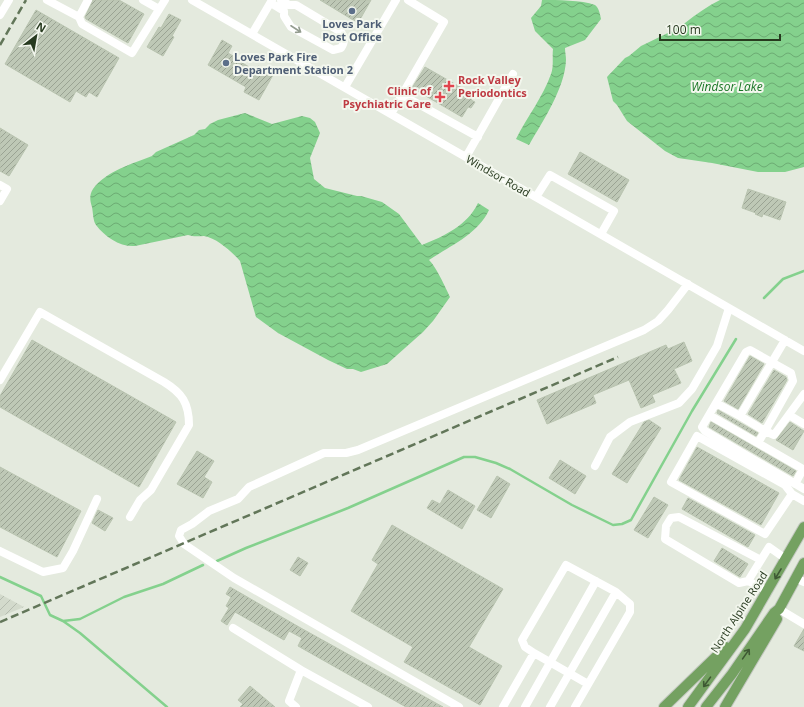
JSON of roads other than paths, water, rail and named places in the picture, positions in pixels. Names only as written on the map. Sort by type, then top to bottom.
[{"type":"main road","name":"North Alpine Road","points":[[688,707],[745,629],[804,527]]},
{"type":"main road","points":[[706,707],[732,674],[774,613],[779,609],[800,580],[804,562]]},
{"type":"main road","points":[[725,707],[779,616],[779,609]]},
{"type":"main road","points":[[664,707],[745,629]]},
{"type":"street","points":[[47,0],[78,17],[82,24],[132,53],[165,0]]},
{"type":"street","points":[[78,17],[88,0]]},
{"type":"street","points":[[144,0],[159,9]]},
{"type":"street","name":"Windsor Road","points":[[192,0],[804,351]]},
{"type":"street","points":[[252,34],[272,1],[284,10],[284,16],[291,27],[333,50],[340,48],[344,43],[344,37],[341,32],[296,5],[280,0]]},
{"type":"street","points":[[345,87],[396,0]]},
{"type":"street","points":[[391,114],[444,22],[408,0]]},
{"type":"street","points":[[0,15],[5,2]]},
{"type":"street","points":[[466,157],[513,74]]},
{"type":"street","points":[[402,94],[478,137]]},
{"type":"street","points":[[536,198],[550,175],[614,211],[601,234]]},
{"type":"street","points":[[0,185],[7,189],[0,201]]},
{"type":"street","points":[[458,707],[234,578],[184,544],[179,536],[181,530],[192,524],[209,511],[238,499],[249,487],[324,453],[346,453],[358,450],[644,330],[658,321],[688,284]]},
{"type":"street","points":[[595,466],[610,437],[630,422],[679,403],[692,389],[716,346],[729,308]]},
{"type":"street","points":[[0,380],[40,312],[164,382],[182,396],[188,410],[189,425],[151,490],[140,500],[130,517]]},
{"type":"street","points":[[740,416],[785,340]]},
{"type":"street","points":[[758,443],[793,380],[791,373],[750,350],[746,352],[702,427],[704,431],[804,489]]},
{"type":"street","points":[[716,403],[774,435],[804,394]]},
{"type":"street","points":[[709,415],[804,469],[795,484]]},
{"type":"street","points":[[789,415],[804,424]]},
{"type":"street","points":[[792,494],[765,534],[671,482],[697,436],[786,485],[792,494],[804,501]]},
{"type":"street","points":[[0,551],[43,572],[63,568],[73,551],[97,499]]},
{"type":"street","points":[[761,560],[679,518],[671,518],[666,526],[665,539],[739,583],[748,581],[768,591]]},
{"type":"street","points":[[748,581],[768,547],[786,559]]},
{"type":"street","points":[[575,707],[631,609],[628,601],[616,592],[567,565],[564,566],[522,639],[524,647],[588,684]]},
{"type":"street","points":[[525,707],[596,581]]},
{"type":"street","points":[[550,707],[616,592]]},
{"type":"street","points":[[779,609],[804,624]]},
{"type":"street","points":[[234,628],[301,670],[368,707]]},
{"type":"street","points":[[502,707],[534,653]]},
{"type":"street","points":[[296,707],[289,701],[301,670]]},
{"type":"water","points":[[542,0],[562,0],[589,3],[596,6],[601,19],[585,40],[565,48],[565,71],[558,93],[529,145],[516,139],[544,91],[552,68],[553,49],[535,31],[531,18],[541,6]]},
{"type":"water","name":"Windsor Lake","points":[[720,0],[804,0],[804,167],[785,172],[758,172],[678,158],[665,151],[627,121],[613,101],[607,77],[625,58],[641,46],[674,30],[702,10]]},
{"type":"water","points":[[245,113],[272,124],[302,116],[310,118],[315,122],[320,133],[310,158],[314,179],[325,188],[382,202],[399,214],[422,245],[446,234],[461,224],[468,218],[478,203],[489,210],[471,233],[429,260],[450,297],[423,332],[387,364],[361,372],[353,369],[347,369],[278,333],[256,317],[240,261],[229,250],[214,239],[204,236],[188,235],[129,246],[118,243],[108,237],[95,223],[90,196],[93,189],[105,177],[194,135],[199,130],[205,129],[210,124],[218,120]]},
{"type":"waterway","points":[[764,298],[783,279],[804,271]]},
{"type":"waterway","points":[[217,561],[348,508],[464,457],[475,457],[496,463],[510,469],[572,505],[613,525],[622,524],[631,520],[692,411],[736,339]]},
{"type":"waterway","points":[[63,621],[80,619],[124,597],[163,584],[203,565]]},
{"type":"waterway","points":[[0,577],[41,596],[50,615],[63,621],[80,633],[167,707]]},
{"type":"railway","points":[[0,45],[26,0]]},
{"type":"railway","points":[[0,622],[618,357]]},
{"type":"place","name":"Loves Park Post Office","points":[[352,11]]},
{"type":"place","name":"Loves Park Fire Department Station 2","points":[[226,63]]},
{"type":"place","name":"Rock Valley Periodontics","points":[[449,86]]},
{"type":"place","name":"Clinic of Psychiatric Care","points":[[440,97]]}]
